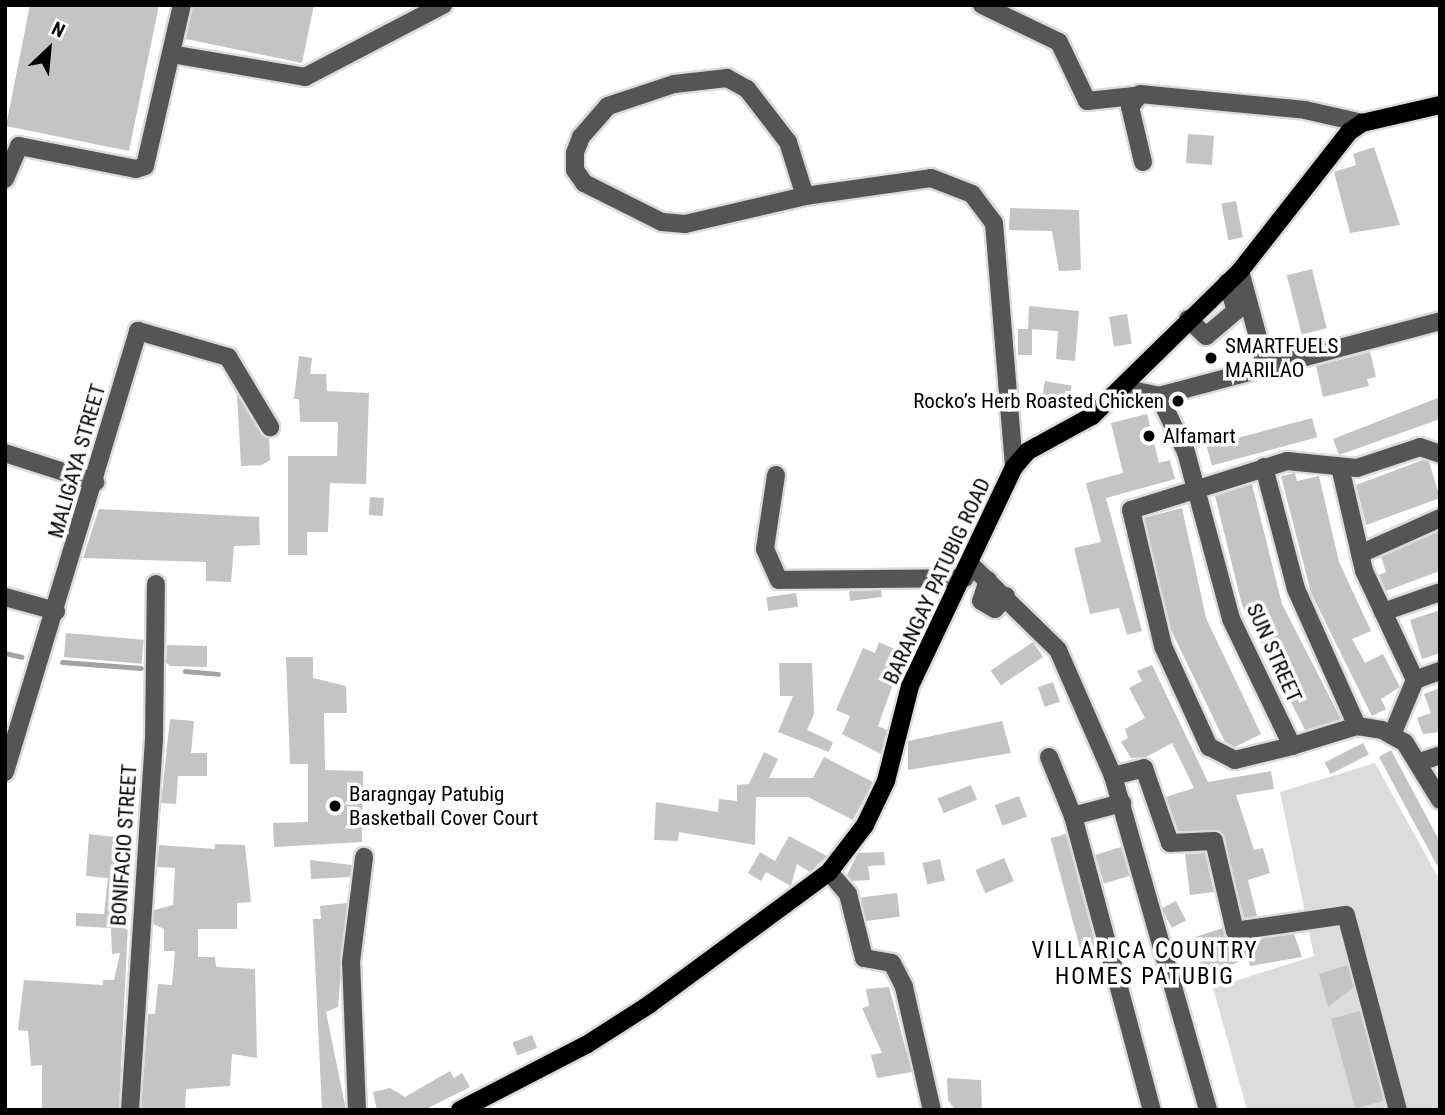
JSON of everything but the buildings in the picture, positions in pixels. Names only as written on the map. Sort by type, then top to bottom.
[{"type":"main road","points":[[1362,122],[1440,105]]},
{"type":"main road","name":"BARANGAY PATUBIG ROAD","points":[[460,1110],[586,1045],[650,1004],[829,872],[865,825],[886,780],[910,686],[968,572],[1014,467],[1028,450],[1092,416],[1122,388],[1188,319],[1233,277],[1362,122]]},
{"type":"street","points":[[5,179],[19,146],[136,169],[145,166],[182,5]]},
{"type":"street","points":[[172,54],[305,77],[443,5]]},
{"type":"street","points":[[982,5],[1059,42],[1087,100],[1134,96],[1306,110],[1362,122]]},
{"type":"street","points":[[805,196],[788,142],[747,89],[727,78],[674,84],[608,106],[581,136],[575,152],[575,170],[584,183],[662,222],[685,224],[805,196],[931,178],[955,183],[985,206],[993,223],[1014,467]]},
{"type":"street","points":[[1134,96],[1130,107],[1143,162]]},
{"type":"street","points":[[1188,319],[1206,336],[1236,311],[1233,277]]},
{"type":"street","points":[[1233,277],[1266,367]]},
{"type":"street","points":[[1122,388],[1159,396],[1440,321]]},
{"type":"street","name":"MALIGAYA STREET","points":[[5,772],[57,611],[138,331],[228,357],[270,427]]},
{"type":"street","name":"SUN STREET","points":[[1159,396],[1197,485],[1231,618],[1292,746]]},
{"type":"street","points":[[1440,454],[1420,447],[1357,468],[1287,461],[1197,485],[1130,510],[1163,646],[1209,747],[1222,758],[1235,760],[1357,726],[1392,735],[1420,762],[1440,800]]},
{"type":"street","points":[[5,453],[95,482]]},
{"type":"street","points":[[1264,467],[1296,589],[1357,726]]},
{"type":"street","points":[[1340,467],[1360,554],[1383,612],[1415,680]]},
{"type":"street","points":[[776,475],[765,549],[779,580],[968,572],[988,580],[1058,650],[1113,776],[1122,803],[1208,1110]]},
{"type":"street","points":[[1360,554],[1440,518]]},
{"type":"street","name":"BONIFACIO STREET","points":[[130,1110],[154,740],[156,583]]},
{"type":"street","points":[[1383,612],[1440,592]]},
{"type":"street","points":[[5,597],[57,611]]},
{"type":"street","points":[[1392,735],[1415,680],[1440,671]]},
{"type":"street","points":[[1420,762],[1440,755]]},
{"type":"street","points":[[1049,757],[1073,816],[1152,1110]]},
{"type":"street","points":[[1113,776],[1144,768],[1170,844],[1214,841],[1238,933],[1346,915],[1398,1110]]},
{"type":"street","points":[[1073,816],[1122,803]]},
{"type":"street","points":[[357,1110],[351,962],[364,857]]},
{"type":"street","points":[[829,872],[848,894],[864,958],[892,962],[904,987],[932,1110]]},
{"type":"shaded area","points":[[1375,763],[1440,881],[1440,1110],[1247,1110],[1213,988],[1314,956],[1280,792]]},
{"type":"waterway","points":[[5,653],[22,657]]},
{"type":"waterway","points":[[62,662],[141,668]]},
{"type":"waterway","points":[[185,671],[218,674]]},
{"type":"place","name":"SMARTFUELS MARILAO","points":[[1211,358]]},
{"type":"place","name":"Rocko’s Herb Roasted Chicken","points":[[1178,401]]},
{"type":"place","name":"Alfamart","points":[[1149,436]]},
{"type":"place","name":"Baragngay Patubig Basketball Cover Court","points":[[335,806]]},
{"type":"district","name":"VILLARICA COUNTRY HOMES PATUBIG","points":[[1145,964]]}]
